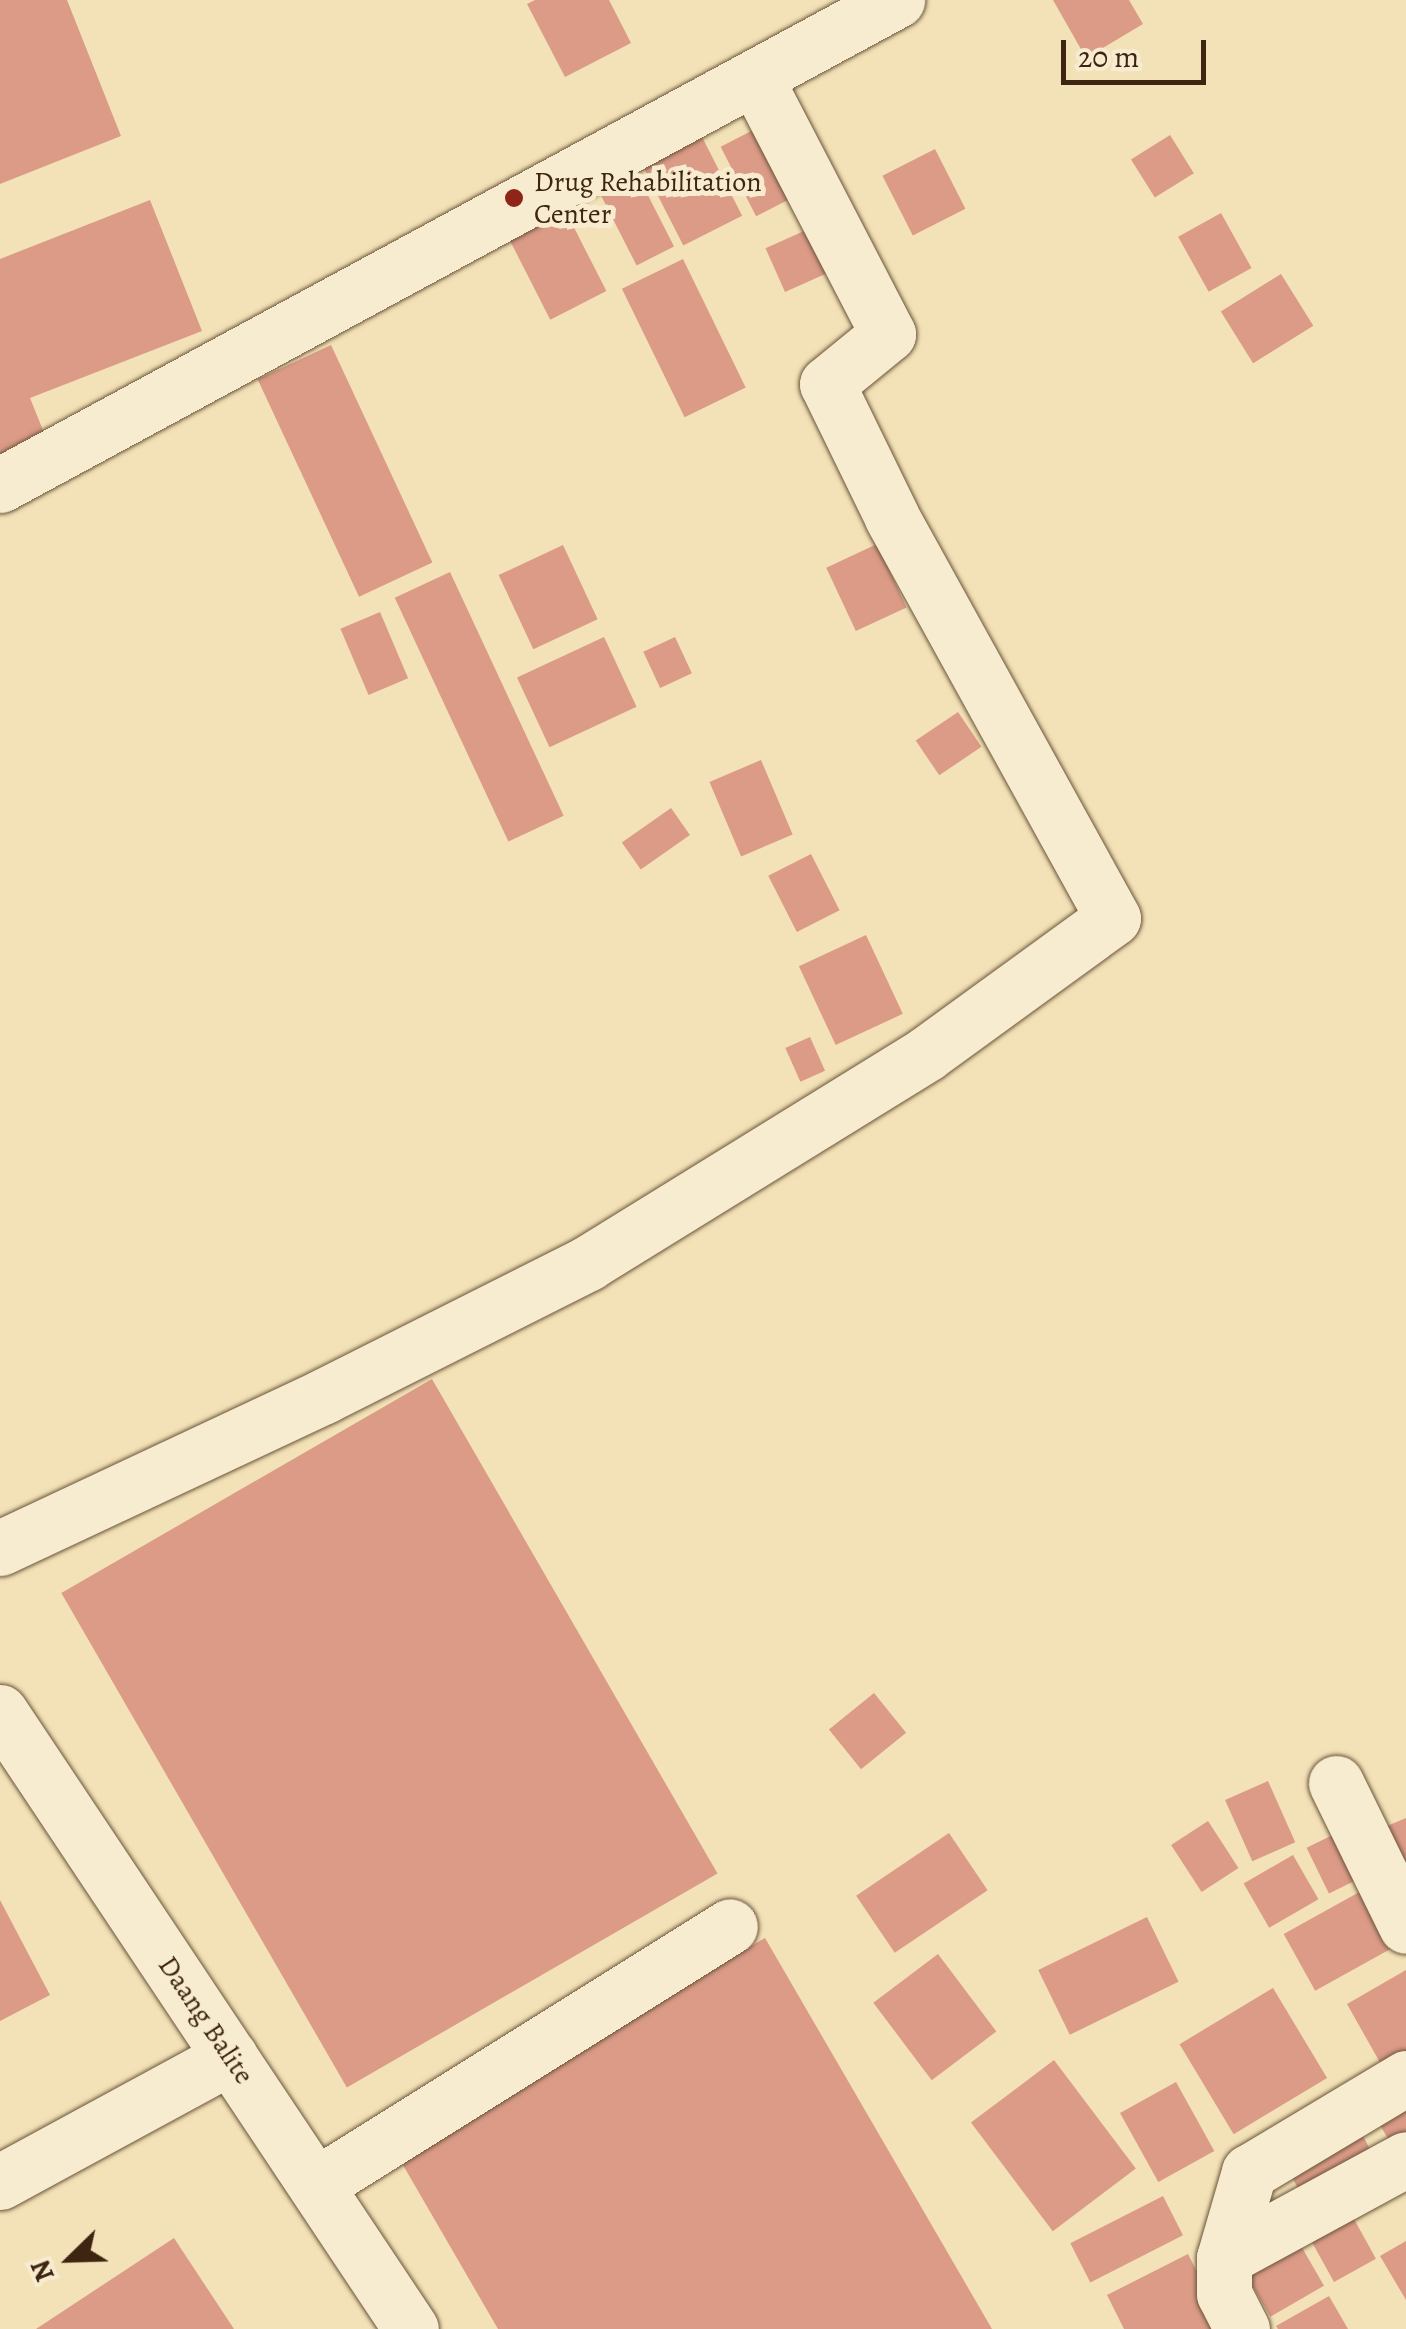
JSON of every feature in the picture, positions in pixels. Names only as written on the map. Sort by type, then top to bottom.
[{"type":"street","points":[[0,485],[757,81],[898,0]]},
{"type":"street","points":[[0,1548],[324,1396],[588,1263],[926,1054],[1113,918],[892,517],[827,384],[888,334],[757,81]]},
{"type":"street","name":"Daang Balite","points":[[0,1712],[411,2329]]},
{"type":"street","points":[[1336,1783],[1406,1926]]},
{"type":"street","points":[[316,2185],[730,1926]]},
{"type":"street","points":[[0,2182],[230,2056]]},
{"type":"street","points":[[1242,2329],[1224,2294],[1224,2258],[1249,2172],[1406,2078]]},
{"type":"street","points":[[1224,2258],[1406,2159]]},
{"type":"building","points":[[0,0],[67,0],[121,136],[0,184]]},
{"type":"building","points":[[535,0],[609,0],[631,43],[565,77],[527,4]]},
{"type":"building","points":[[1053,0],[1129,0],[1143,24],[1086,58]]},
{"type":"building","points":[[775,119],[810,188],[756,216],[721,147]]},
{"type":"building","points":[[699,131],[742,216],[683,246],[640,161]]},
{"type":"building","points":[[1170,135],[1194,173],[1155,198],[1131,159]]},
{"type":"building","points":[[935,149],[965,209],[913,235],[882,176]]},
{"type":"building","points":[[630,160],[674,246],[637,265],[593,179]]},
{"type":"building","points":[[150,200],[202,331],[30,398],[51,450],[0,470],[0,259]]},
{"type":"building","points":[[561,202],[606,291],[550,320],[505,231]]},
{"type":"building","points":[[1221,213],[1252,268],[1209,292],[1178,237]]},
{"type":"building","points":[[813,227],[833,271],[785,292],[765,248]]},
{"type":"building","points":[[683,259],[746,388],[685,417],[622,289]]},
{"type":"building","points":[[1281,274],[1313,326],[1253,363],[1221,312]]},
{"type":"building","points":[[331,345],[432,563],[359,597],[258,379]]},
{"type":"building","points":[[877,544],[907,607],[856,631],[826,568]]},
{"type":"building","points":[[563,545],[598,619],[533,649],[499,575]]},
{"type":"building","points":[[450,572],[564,816],[508,842],[395,598]]},
{"type":"building","points":[[380,612],[408,678],[369,695],[340,629]]},
{"type":"building","points":[[604,637],[637,707],[550,747],[517,678]]},
{"type":"building","points":[[675,637],[692,673],[660,688],[643,652]]},
{"type":"building","points":[[958,712],[981,747],[939,775],[916,741]]},
{"type":"building","points":[[761,760],[793,835],[741,856],[709,782]]},
{"type":"building","points":[[671,808],[690,835],[641,869],[622,842]]},
{"type":"building","points":[[811,854],[840,910],[797,932],[768,876]]},
{"type":"building","points":[[866,935],[903,1014],[836,1045],[799,966]]},
{"type":"building","points":[[810,1037],[825,1071],[800,1082],[785,1048]]},
{"type":"building","points":[[432,1379],[718,1874],[347,2088],[61,1593]]},
{"type":"building","points":[[874,1693],[906,1733],[861,1769],[829,1730]]},
{"type":"building","points":[[1268,1781],[1295,1842],[1252,1861],[1225,1800]]},
{"type":"building","points":[[1406,1818],[1406,1871],[1387,1826]]},
{"type":"building","points":[[1208,1821],[1238,1868],[1202,1892],[1171,1845]]},
{"type":"building","points":[[1347,1828],[1369,1874],[1329,1894],[1307,1848]]},
{"type":"building","points":[[949,1833],[988,1890],[895,1953],[856,1896]]},
{"type":"building","points":[[1293,1855],[1318,1899],[1269,1928],[1244,1884]]},
{"type":"building","points":[[1372,1885],[1404,1942],[1315,1991],[1284,1934]]},
{"type":"building","points":[[0,1900],[50,1995],[0,2021]]},
{"type":"building","points":[[1147,1917],[1179,1982],[1070,2035],[1038,1970]]},
{"type":"building","points":[[765,1938],[992,2329],[498,2329],[396,2153]]},
{"type":"building","points":[[938,1954],[996,2031],[932,2080],[873,2003]]},
{"type":"building","points":[[1406,1970],[1406,2064],[1387,2075],[1347,2004]]},
{"type":"building","points":[[1273,1988],[1327,2078],[1234,2134],[1180,2044]]},
{"type":"building","points":[[1054,2060],[1136,2169],[1053,2231],[971,2123]]},
{"type":"building","points":[[1176,2082],[1214,2151],[1158,2182],[1120,2113]]},
{"type":"building","points":[[1406,2104],[1406,2143],[1395,2150],[1372,2112]]},
{"type":"building","points":[[1354,2119],[1373,2155],[1301,2194],[1282,2157]]},
{"type":"building","points":[[1163,2196],[1183,2235],[1090,2282],[1070,2243]]},
{"type":"building","points":[[1344,2201],[1376,2259],[1334,2282],[1302,2224]]},
{"type":"building","points":[[1293,2232],[1324,2286],[1270,2317],[1239,2263]]},
{"type":"building","points":[[174,2238],[234,2329],[36,2329]]},
{"type":"building","points":[[1406,2241],[1406,2300],[1380,2256]]},
{"type":"building","points":[[1188,2254],[1226,2329],[1124,2329],[1107,2295]]},
{"type":"building","points":[[1329,2296],[1348,2329],[1276,2326]]},
{"type":"place","name":"Drug Rehabilitation Center","points":[[514,198]]}]
